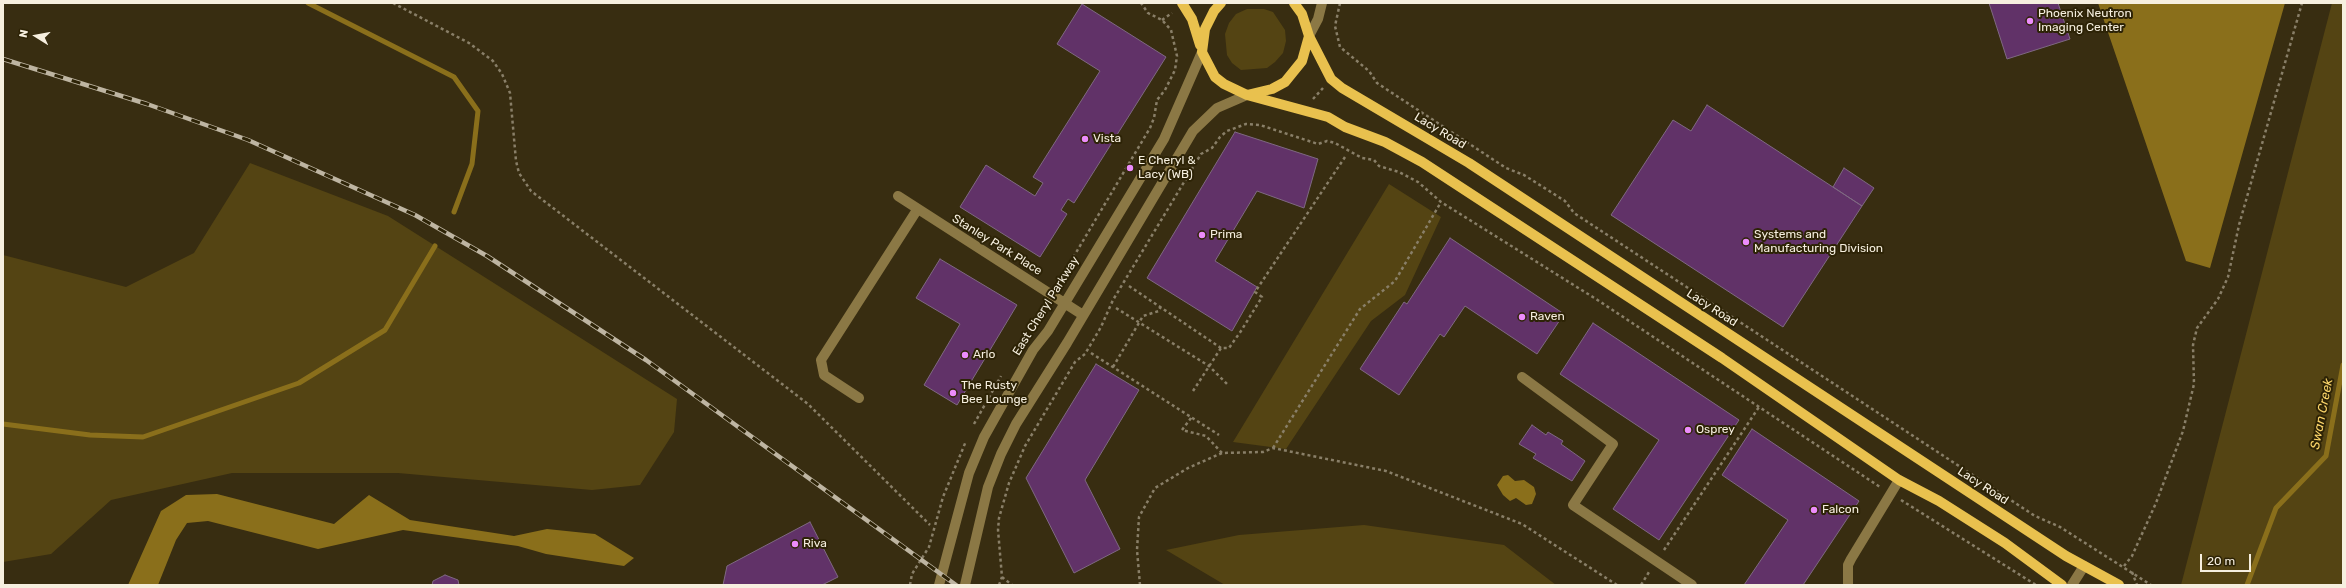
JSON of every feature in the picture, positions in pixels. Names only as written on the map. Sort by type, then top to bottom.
[{"type":"main road","points":[[1182,3],[1192,19],[1202,52],[1216,77],[1224,84],[1247,95],[1328,117],[1344,127],[1385,142],[1422,162],[1709,349],[1899,480],[1939,501],[2005,543],[2062,585]]},
{"type":"main road","points":[[1202,52],[1205,29],[1214,11],[1221,3]]},
{"type":"main road","name":"Lacy Road","points":[[1294,3],[1302,14],[1309,36],[1331,79],[1342,88],[1469,163],[1944,476],[2084,566],[2119,585]]},
{"type":"main road","points":[[1247,95],[1272,89],[1285,82],[1302,61],[1309,36]]},
{"type":"street","points":[[1309,36],[1318,19],[1322,3]]},
{"type":"street","name":"East Cheryl Parkway","points":[[939,585],[965,486],[984,437],[1033,350],[1064,303],[1164,139],[1202,52]]},
{"type":"street","points":[[965,585],[988,487],[1001,454],[1016,424],[1193,131],[1217,108],[1247,95]]},
{"type":"street","name":"Stanley Park Place","points":[[898,196],[917,210],[1083,315]]},
{"type":"street","points":[[859,398],[824,375],[821,360],[917,210]]},
{"type":"street","points":[[1522,377],[1613,444],[1573,505],[1692,585]]},
{"type":"street","points":[[1848,585],[1851,559],[1899,480]]},
{"type":"street","points":[[2072,585],[2084,566]]},
{"type":"path","points":[[393,3],[469,43],[493,61],[502,74],[510,93],[516,161],[519,173],[531,191],[808,404],[930,525]]},
{"type":"path","points":[[1072,264],[1074,256],[1150,128],[1154,118],[1157,100],[1165,90],[1175,70],[1177,56],[1171,30],[1162,20],[1148,13],[1141,3]]},
{"type":"path","points":[[1340,3],[1335,26],[1340,47],[1369,71],[1377,83],[1506,168],[1524,175],[1565,201],[1574,213],[2035,516],[2060,527],[2124,566],[2151,585]]},
{"type":"path","points":[[2124,566],[2132,556],[2150,517],[2183,431],[2193,390],[2193,345],[2198,328],[2218,300],[2228,277],[2239,225],[2302,3]]},
{"type":"path","points":[[1162,20],[1174,12]]},
{"type":"path","points":[[1311,106],[1314,96],[1323,88]]},
{"type":"path","points":[[999,585],[1002,577],[998,530],[1000,518],[1009,483],[1025,446],[1075,362],[1085,354],[1101,327],[1113,300],[1201,154],[1212,148],[1220,137],[1227,131],[1246,124],[1260,125],[1318,144],[1327,141],[1335,143],[1362,158],[1374,160],[1379,166],[1400,172],[1418,182],[1441,202],[1596,299],[1890,494],[2036,585]]},
{"type":"path","points":[[1130,286],[1221,348],[1230,348],[1262,297],[1255,292],[1345,157]]},
{"type":"path","points":[[1273,448],[1360,309],[1395,281],[1441,202]]},
{"type":"path","points":[[1113,367],[1143,316],[1159,311],[1161,306]]},
{"type":"path","points":[[1116,308],[1209,366],[1228,385]]},
{"type":"path","points":[[1193,391],[1221,348]]},
{"type":"path","points":[[1091,353],[1219,435]]},
{"type":"path","points":[[1641,585],[1759,407]]},
{"type":"path","points":[[1191,418],[1182,430],[1206,436],[1222,453]]},
{"type":"path","points":[[1140,585],[1137,550],[1139,517],[1154,488],[1188,468],[1222,453],[1263,452],[1273,448],[1386,471],[1522,524],[1617,585]]},
{"type":"path","points":[[2132,572],[2137,585]]},
{"type":"path","points":[[1002,577],[1012,585]]},
{"type":"shaded area","points":[[2098,3],[2285,3],[2210,268],[2186,261]]},
{"type":"shaded area","points":[[2332,3],[2343,3],[2343,574],[2341,585],[2181,585]]},
{"type":"shaded area","points":[[1247,9],[1264,9],[1273,12],[1285,30],[1286,41],[1283,53],[1267,68],[1241,70],[1232,63],[1227,55],[1225,34],[1229,23],[1236,14]]},
{"type":"shaded area","points":[[250,163],[388,216],[677,399],[674,432],[640,485],[592,490],[398,473],[232,473],[111,500],[51,554],[3,562],[3,255],[126,287],[194,253]]},
{"type":"shaded area","points":[[1389,184],[1441,217],[1405,295],[1371,321],[1286,449],[1233,442]]},
{"type":"shaded area","points":[[1508,475],[1515,481],[1524,480],[1534,487],[1536,494],[1532,504],[1526,505],[1516,498],[1510,501],[1503,495],[1497,485],[1503,476]]},
{"type":"shaded area","points":[[217,494],[334,524],[369,495],[410,520],[514,536],[547,529],[595,534],[634,558],[624,566],[546,554],[518,546],[403,530],[318,549],[208,521],[187,523],[176,540],[158,585],[128,585],[161,511],[186,495]]},
{"type":"shaded area","points":[[1364,525],[1504,545],[1556,585],[1225,585],[1166,550],[1239,535]]},
{"type":"building","name":"Phoenix Neutron Imaging Center","points":[[1989,3],[2058,3],[2070,39],[2007,59]]},
{"type":"building","name":"Vista","points":[[1082,4],[1166,57],[1074,203],[1068,199],[1061,210],[1067,214],[1040,257],[960,207],[986,165],[1035,196],[1043,183],[1033,177],[1100,71],[1057,44]]},
{"type":"building","name":"Systems and Manufacturing Division","points":[[1707,105],[1862,206],[1783,327],[1611,215],[1673,120],[1691,131]]},
{"type":"building","name":"Prima","points":[[1235,132],[1318,159],[1304,208],[1257,191],[1215,261],[1257,287],[1232,331],[1147,278]]},
{"type":"building","points":[[1844,168],[1874,188],[1862,206],[1833,187]]},
{"type":"building","name":"Raven","points":[[1450,238],[1564,314],[1537,354],[1465,306],[1444,337],[1440,334],[1399,395],[1360,369],[1404,302],[1407,304]]},
{"type":"building","name":"Arlo","points":[[940,259],[1017,305],[957,405],[924,385],[960,324],[916,298]]},
{"type":"building","name":"Osprey","points":[[1593,323],[1739,420],[1659,540],[1613,509],[1659,440],[1560,374]]},
{"type":"building","points":[[1096,364],[1139,390],[1085,480],[1120,549],[1074,573],[1026,478]]},
{"type":"building","points":[[1532,425],[1546,435],[1548,432],[1563,441],[1561,444],[1585,461],[1572,481],[1533,458],[1536,454],[1519,444]]},
{"type":"building","name":"Falcon","points":[[1752,429],[1859,501],[1803,585],[1744,585],[1788,520],[1722,475]]},
{"type":"building","name":"Riva","points":[[810,522],[838,577],[822,585],[723,585],[727,566]]},
{"type":"building","points":[[445,575],[458,580],[459,585],[432,585],[433,581]]},
{"type":"waterway","points":[[308,3],[454,77],[478,111],[472,164],[454,212]]},
{"type":"waterway","points":[[3,424],[90,435],[143,437],[299,383],[385,330],[435,246]]},
{"type":"waterway","name":"Swan Creek","points":[[2247,585],[2276,508],[2326,456],[2343,365]]},
{"type":"railway","points":[[3,59],[147,104],[248,140],[415,215],[487,256],[646,360],[956,585]]},
{"type":"place","name":"Phoenix Neutron Imaging Center","points":[[2030,21]]},
{"type":"place","name":"Vista","points":[[1085,139]]},
{"type":"place","name":"E Cheryl & Lacy (WB)","points":[[1130,168]]},
{"type":"place","name":"Prima","points":[[1202,235]]},
{"type":"place","name":"Systems and Manufacturing Division","points":[[1746,242]]},
{"type":"place","name":"Raven","points":[[1522,317]]},
{"type":"place","name":"Arlo","points":[[965,355]]},
{"type":"place","name":"The Rusty Bee Lounge","points":[[953,393]]},
{"type":"place","name":"Osprey","points":[[1688,430]]},
{"type":"place","name":"Falcon","points":[[1814,510]]},
{"type":"place","name":"Riva","points":[[795,544]]}]
